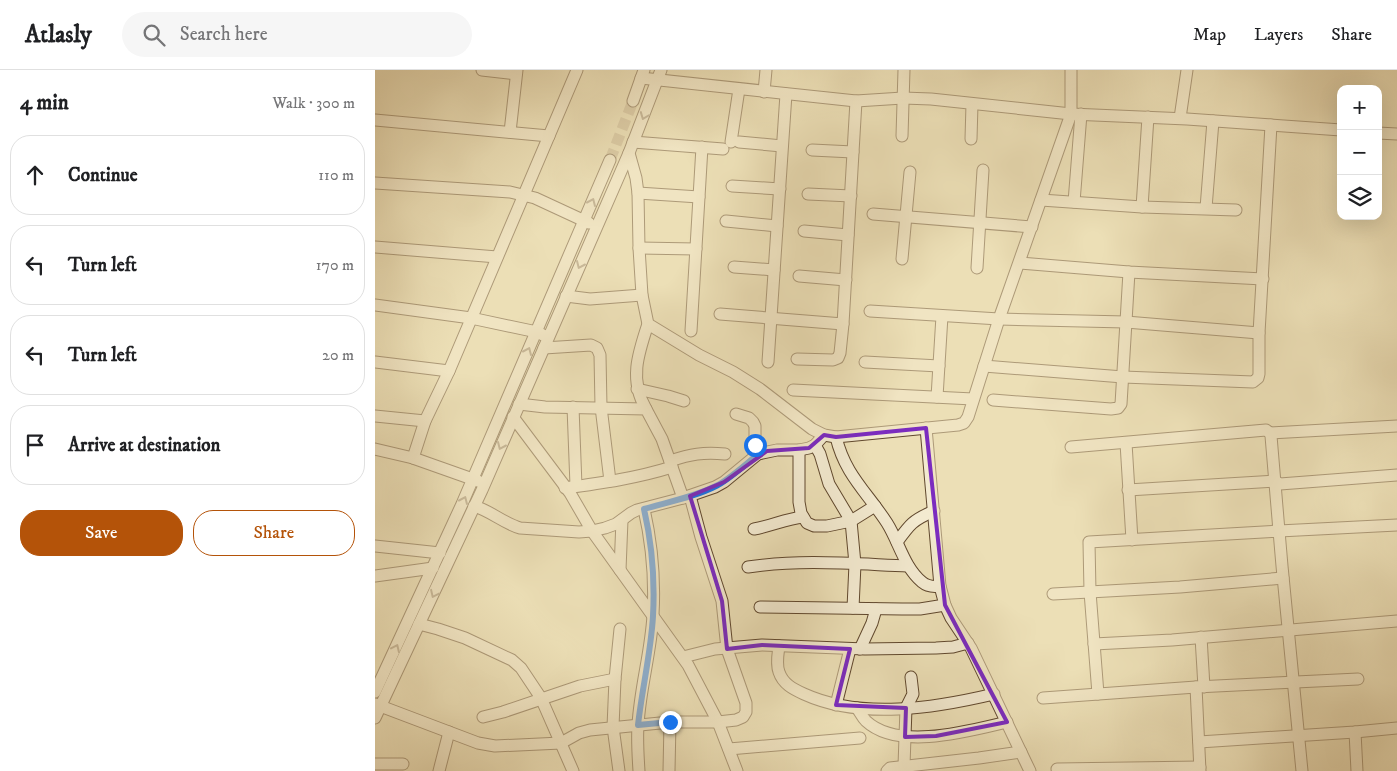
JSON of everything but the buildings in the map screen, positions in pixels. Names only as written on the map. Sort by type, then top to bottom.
[{"type":"street","points":[[482,70],[517,72],[510,132]]},
{"type":"street","points":[[413,458],[425,421],[449,370],[577,70]]},
{"type":"street","points":[[764,92],[766,70]]},
{"type":"street","points":[[902,136],[904,70]]},
{"type":"street","points":[[1071,70],[1076,114],[1075,202]]},
{"type":"street","points":[[1180,118],[1187,70]]},
{"type":"street","points":[[633,101],[643,74],[739,89],[856,101],[903,98],[931,99],[1076,114],[1180,118],[1337,130]]},
{"type":"street","points":[[375,718],[378,705],[419,624],[485,484],[629,153],[659,75]]},
{"type":"street","points":[[731,145],[739,89]]},
{"type":"street","points":[[768,362],[786,94]]},
{"type":"street","points":[[797,359],[833,360],[838,358],[840,353],[856,101]]},
{"type":"street","points":[[971,139],[973,104]]},
{"type":"street","points":[[474,506],[489,511],[512,526],[520,528],[579,532],[592,531],[605,528],[622,520],[631,513],[715,487],[724,482],[758,454],[777,450],[799,450],[815,445],[830,436],[964,423],[968,417],[999,319],[1041,200],[1076,114]]},
{"type":"street","points":[[1142,207],[1149,117]]},
{"type":"street","points":[[375,120],[549,136]]},
{"type":"street","points":[[1206,208],[1213,121]]},
{"type":"street","points":[[984,366],[1123,377],[1253,382],[1258,378],[1271,125]]},
{"type":"street","points":[[1382,133],[1397,134]]},
{"type":"street","points":[[633,142],[702,147],[731,145],[782,146]]},
{"type":"street","points":[[691,331],[702,147]]},
{"type":"street","points":[[812,150],[853,152]]},
{"type":"street","points":[[378,705],[486,745],[561,743],[579,733],[590,730],[670,722],[736,720],[743,718],[746,712],[746,703],[727,648],[722,601],[701,537],[687,497],[671,464],[662,439],[642,406],[637,389],[636,370],[648,324],[642,295],[638,194],[629,153]]},
{"type":"street","points":[[375,692],[378,680],[433,568],[473,479],[610,160]]},
{"type":"street","points":[[977,268],[983,170]]},
{"type":"street","points":[[902,259],[910,172]]},
{"type":"street","points":[[375,183],[510,192],[524,195],[584,220],[596,228]]},
{"type":"street","points":[[732,186],[780,189]]},
{"type":"street","points":[[638,194],[699,197]]},
{"type":"street","points":[[809,194],[851,196]]},
{"type":"street","points":[[1041,200],[1142,207],[1236,210]]},
{"type":"street","points":[[873,214],[1032,227]]},
{"type":"street","points":[[726,221],[777,226]]},
{"type":"street","points":[[804,231],[848,236]]},
{"type":"street","points":[[375,247],[497,257]]},
{"type":"street","points":[[639,248],[696,249]]},
{"type":"street","points":[[1020,263],[1129,272],[1263,279]]},
{"type":"street","points":[[734,267],[774,270]]},
{"type":"street","points":[[993,400],[1118,408],[1121,404],[1129,272]]},
{"type":"street","points":[[799,276],[846,280]]},
{"type":"street","points":[[566,296],[590,299],[642,295]]},
{"type":"street","points":[[375,306],[471,318],[537,332],[546,342],[591,345],[597,348],[600,355],[601,407],[610,481]]},
{"type":"street","points":[[870,311],[999,319],[1126,322],[1259,333]]},
{"type":"street","points":[[720,314],[843,324]]},
{"type":"street","points":[[937,397],[942,316]]},
{"type":"street","points":[[648,324],[733,372],[760,389],[812,428],[830,436],[846,466],[887,524],[908,566],[924,584],[931,587],[941,586]]},
{"type":"street","points":[[375,362],[449,370]]},
{"type":"street","points":[[865,362],[939,366]]},
{"type":"street","points":[[637,389],[684,400]]},
{"type":"street","points":[[793,390],[973,398]]},
{"type":"street","points":[[519,404],[573,407],[642,406]]},
{"type":"street","points":[[571,487],[573,407]]},
{"type":"street","points":[[736,414],[749,418],[753,422],[755,426],[755,445],[758,454]]},
{"type":"street","points":[[375,416],[425,421]]},
{"type":"street","points":[[513,417],[571,487],[592,531],[683,657],[718,722],[737,771]]},
{"type":"street","points":[[1071,447],[1266,430],[1270,433],[1397,426]]},
{"type":"street","points":[[925,428],[941,586],[945,606],[968,643],[1030,771]]},
{"type":"street","points":[[1270,433],[1302,771]]},
{"type":"street","points":[[1126,443],[1132,540]]},
{"type":"street","points":[[815,445],[820,454],[829,484],[851,521],[855,564],[853,608]]},
{"type":"street","points":[[375,449],[413,458],[485,484]]},
{"type":"street","points":[[799,450],[799,502],[801,513],[807,523],[814,526],[827,526],[851,521],[875,506]]},
{"type":"street","points":[[571,487],[647,474],[693,454],[709,452],[725,454]]},
{"type":"street","points":[[1128,490],[1275,481],[1280,484],[1397,475]]},
{"type":"street","points":[[639,771],[638,725],[653,617],[653,560],[644,509]]},
{"type":"street","points":[[897,542],[909,524],[934,511]]},
{"type":"street","points":[[754,529],[803,517]]},
{"type":"street","points":[[620,570],[622,520]]},
{"type":"street","points":[[1097,694],[1089,542],[1397,525]]},
{"type":"street","points":[[375,546],[440,553]]},
{"type":"street","points":[[748,567],[773,564],[908,566]]},
{"type":"street","points":[[375,576],[433,568]]},
{"type":"street","points":[[1053,594],[1180,587],[1283,578]]},
{"type":"street","points":[[760,607],[920,609],[945,606]]},
{"type":"street","points":[[836,706],[855,649],[872,623],[876,609]]},
{"type":"street","points":[[1094,644],[1397,621]]},
{"type":"street","points":[[419,624],[457,636],[512,660],[521,668],[541,698],[573,771]]},
{"type":"street","points":[[619,771],[613,728],[620,629]]},
{"type":"street","points":[[1057,769],[1200,769],[1201,637]]},
{"type":"street","points":[[683,657],[715,649],[762,645],[855,649],[936,648],[953,647],[968,643]]},
{"type":"street","points":[[779,646],[777,658],[778,671],[784,682],[791,688],[836,706],[879,709],[928,707],[994,694]]},
{"type":"street","points":[[904,766],[906,708],[913,694],[911,676]]},
{"type":"street","points":[[1043,698],[1358,678]]},
{"type":"street","points":[[483,717],[580,686],[615,679]]},
{"type":"street","points":[[857,708],[865,720],[877,728],[905,737],[936,736],[1007,722]]},
{"type":"street","points":[[669,771],[670,722]]},
{"type":"street","points":[[1199,742],[1397,728]]},
{"type":"street","points":[[439,771],[449,732]]},
{"type":"street","points":[[1355,732],[1357,771]]},
{"type":"street","points":[[729,749],[859,738]]},
{"type":"street","points":[[887,771],[890,768],[904,766],[1021,752]]},
{"type":"street","points":[[375,764],[403,764]]},
{"type":"highlighted area","points":[[926,428],[945,605],[1007,722],[936,736],[905,737],[906,708],[836,705],[850,649],[762,645],[727,649],[722,601],[690,496],[724,482],[767,451],[809,448],[824,435],[836,437]]},
{"type":"tunnel","points":[[610,160],[633,101]]},
{"type":"route","points":[[670,722],[638,725],[653,617],[653,560],[644,509],[683,498],[724,482],[758,454],[755,445]]}]
